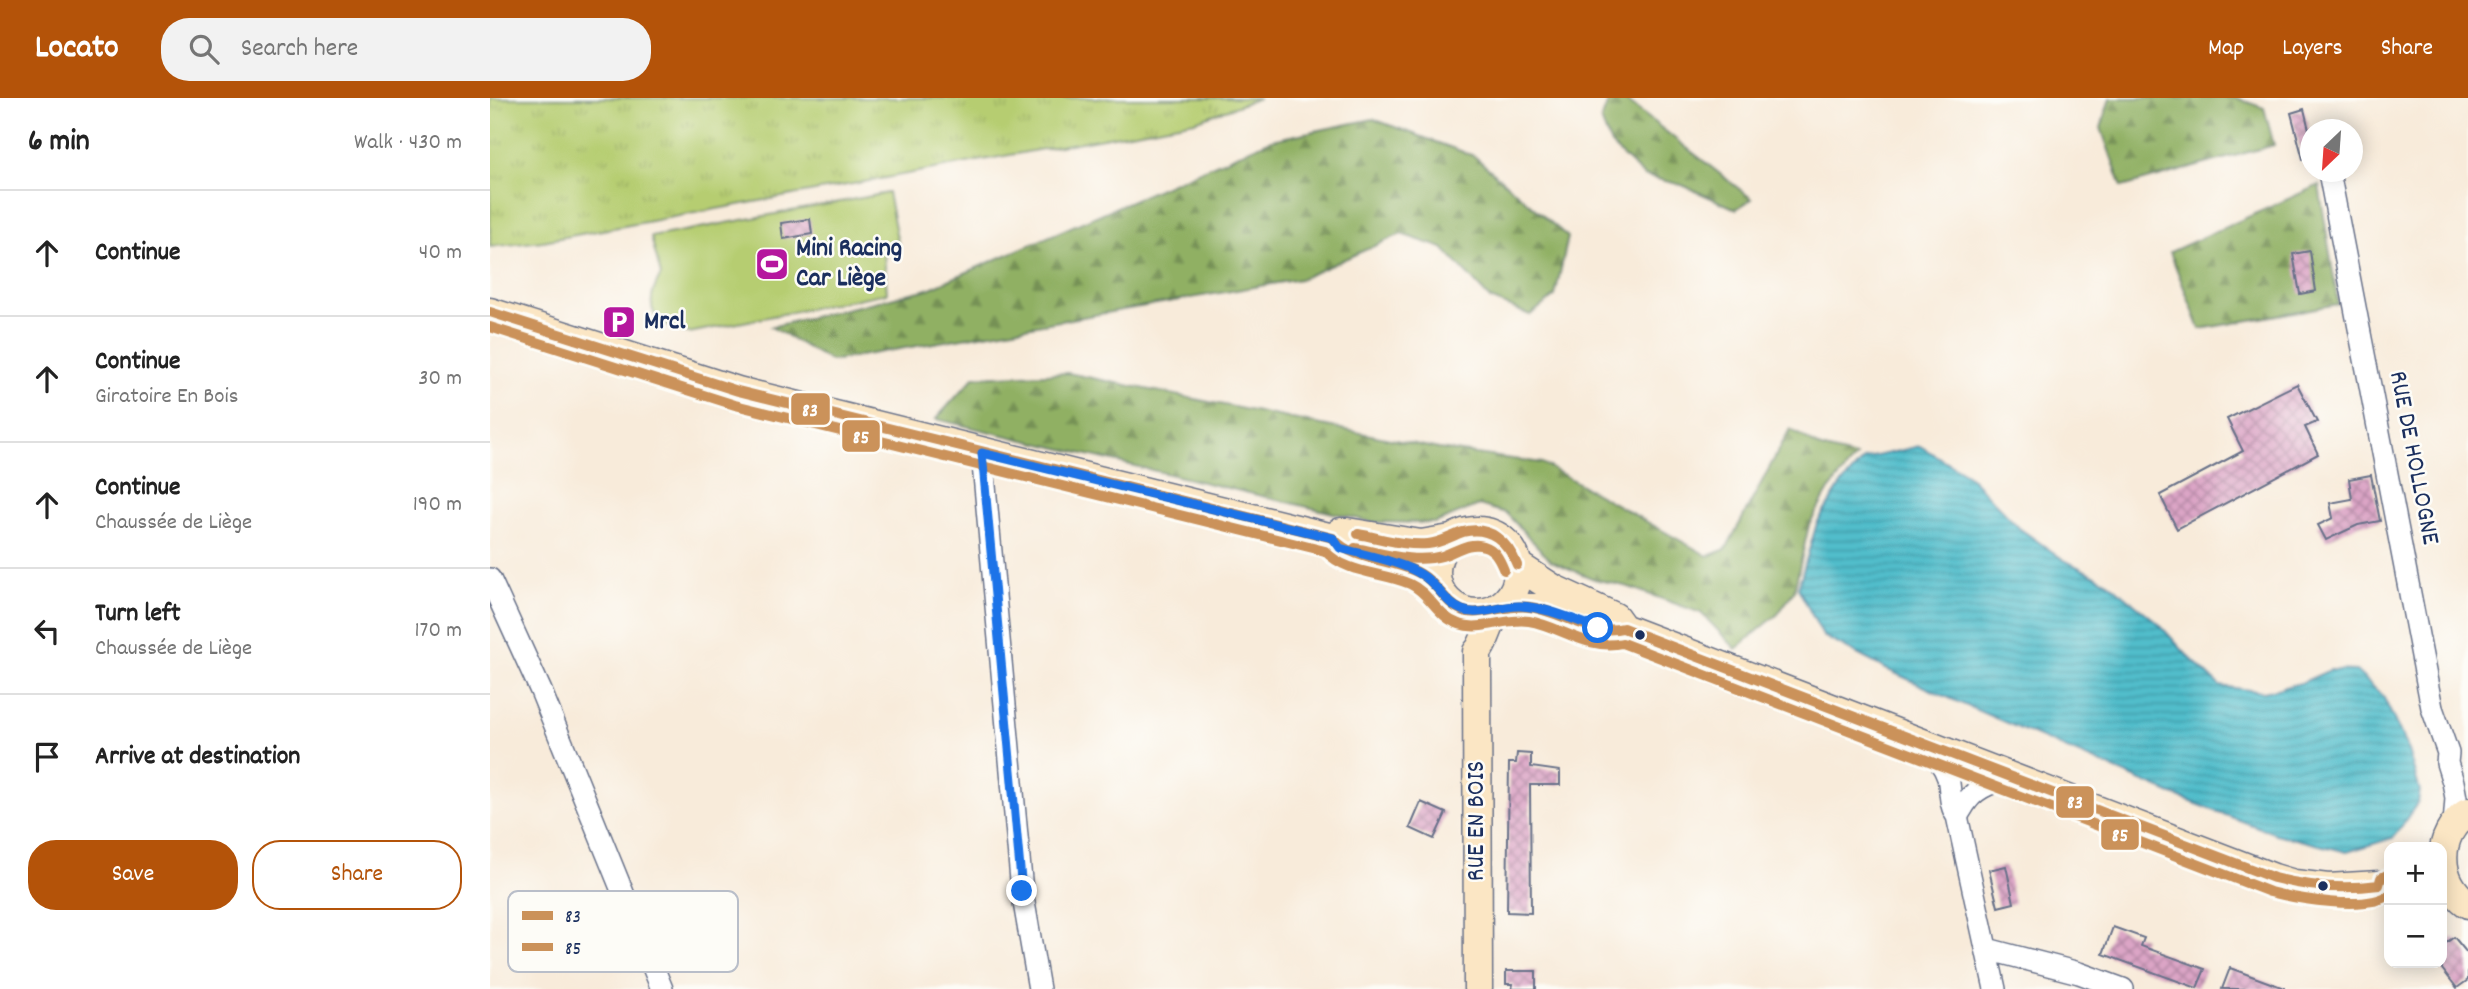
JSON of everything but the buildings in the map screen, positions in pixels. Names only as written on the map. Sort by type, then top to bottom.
[{"type":"main road","points":[[490,312],[738,391],[1333,538],[1340,548],[1408,568],[1422,575],[1444,595],[1461,610],[1487,612],[1507,599],[1518,577],[1517,565],[1508,546],[1491,533],[1477,530],[1463,532],[1451,539],[1441,550],[1436,563],[1436,578],[1444,595]]},
{"type":"main road","points":[[1333,538],[1341,532],[1347,532],[1421,544],[1451,539]]},
{"type":"main road","points":[[1517,565],[1554,589],[1615,617],[1623,628],[2274,878],[2294,884],[2328,888],[2384,883]]},
{"type":"main road","name":"RUE EN BOIS","points":[[1444,595],[1462,622],[1469,645],[1476,652],[1478,989]]},
{"type":"main road","points":[[1498,607],[1536,608],[1609,632],[1623,628]]},
{"type":"main road","name":"RUE EN BOIS","points":[[1476,652],[1482,646],[1486,629],[1498,607]]},
{"type":"main road","points":[[2451,832],[2442,857],[2444,871],[2461,900]]},
{"type":"street","name":"RUE DE HOLLOGNE","points":[[2331,182],[2432,708],[2448,752],[2447,763],[2456,798],[2451,832]]},
{"type":"street","points":[[982,453],[1022,891],[1039,989]]},
{"type":"street","points":[[490,579],[541,691],[622,891]]},
{"type":"street","points":[[1926,744],[1947,775],[1994,989]]},
{"type":"street","name":"RUE DE HOLLOGNE","points":[[2448,752],[2456,758],[2468,776]]},
{"type":"street","points":[[1957,816],[1978,790],[2013,778]]},
{"type":"street","points":[[1987,949],[2079,973],[2123,989]]},
{"type":"street","points":[[655,972],[662,989]]},
{"type":"green space","points":[[490,98],[1259,98],[1195,121],[543,241],[490,247]]},
{"type":"green space","points":[[1614,98],[1623,98],[1752,199],[1736,209],[1682,185],[1644,176],[1611,145],[1601,120],[1608,102]]},
{"type":"green space","points":[[2110,98],[2236,98],[2264,108],[2274,145],[2122,187],[2101,128]]},
{"type":"green space","points":[[1373,119],[1474,156],[1568,237],[1555,296],[1530,315],[1490,299],[1443,248],[1401,234],[1300,279],[831,361],[771,327],[928,289],[1271,140]]},
{"type":"green space","points":[[2319,185],[2338,304],[2200,329],[2170,252]]},
{"type":"green space","name":"Mini Racing Car Liège","points":[[888,193],[899,248],[884,253],[887,293],[689,333],[667,325],[654,314],[652,297],[661,275],[651,237]]},
{"type":"green space","points":[[1068,373],[1439,449],[1542,463],[1708,556],[1726,549],[1790,429],[1821,448],[1856,457],[1829,490],[1809,525],[1794,591],[1778,614],[1736,649],[1701,613],[1629,587],[1594,579],[1551,561],[1506,513],[1479,505],[1435,523],[1371,522],[936,419],[974,377]]},
{"type":"water","points":[[1920,446],[1968,475],[2019,528],[2064,560],[2108,582],[2158,623],[2220,686],[2264,692],[2301,683],[2330,670],[2356,671],[2383,696],[2407,747],[2420,791],[2418,802],[2393,838],[2347,852],[2276,834],[2181,798],[1958,702],[1823,636],[1798,588],[1817,523],[1840,486],[1864,459]]},
{"type":"transit line","name":"83","points":[[490,312],[738,391],[1333,538],[1352,552],[1421,574],[1455,607],[1468,612],[1521,606],[1542,609],[1599,629],[1623,628],[2274,878],[2300,884],[2352,887],[2379,885],[2384,876]]},
{"type":"transit line","name":"85","points":[[490,327],[735,405],[1325,551],[1343,564],[1410,584],[1423,593],[1445,616],[1459,624],[1476,626],[1529,621],[1598,644],[1622,643],[2270,892],[2297,898],[2348,903],[2384,897]]},
{"type":"transit line","name":"83","points":[[1358,534],[1401,543],[1428,544],[1463,532],[1482,531],[1497,537],[1509,549],[1517,565]]},
{"type":"transit line","name":"85","points":[[1355,548],[1421,559],[1478,545],[1488,547],[1494,552],[1504,570]]},
{"type":"place","name":"Mini Racing Car Liège","points":[[772,264]]},
{"type":"place","name":"Mrcl","points":[[619,322]]},
{"type":"route","points":[[1022,891],[982,453],[1333,538],[1340,548],[1416,571],[1439,588],[1449,603],[1461,610],[1475,613],[1498,607],[1536,608],[1598,628]]}]
